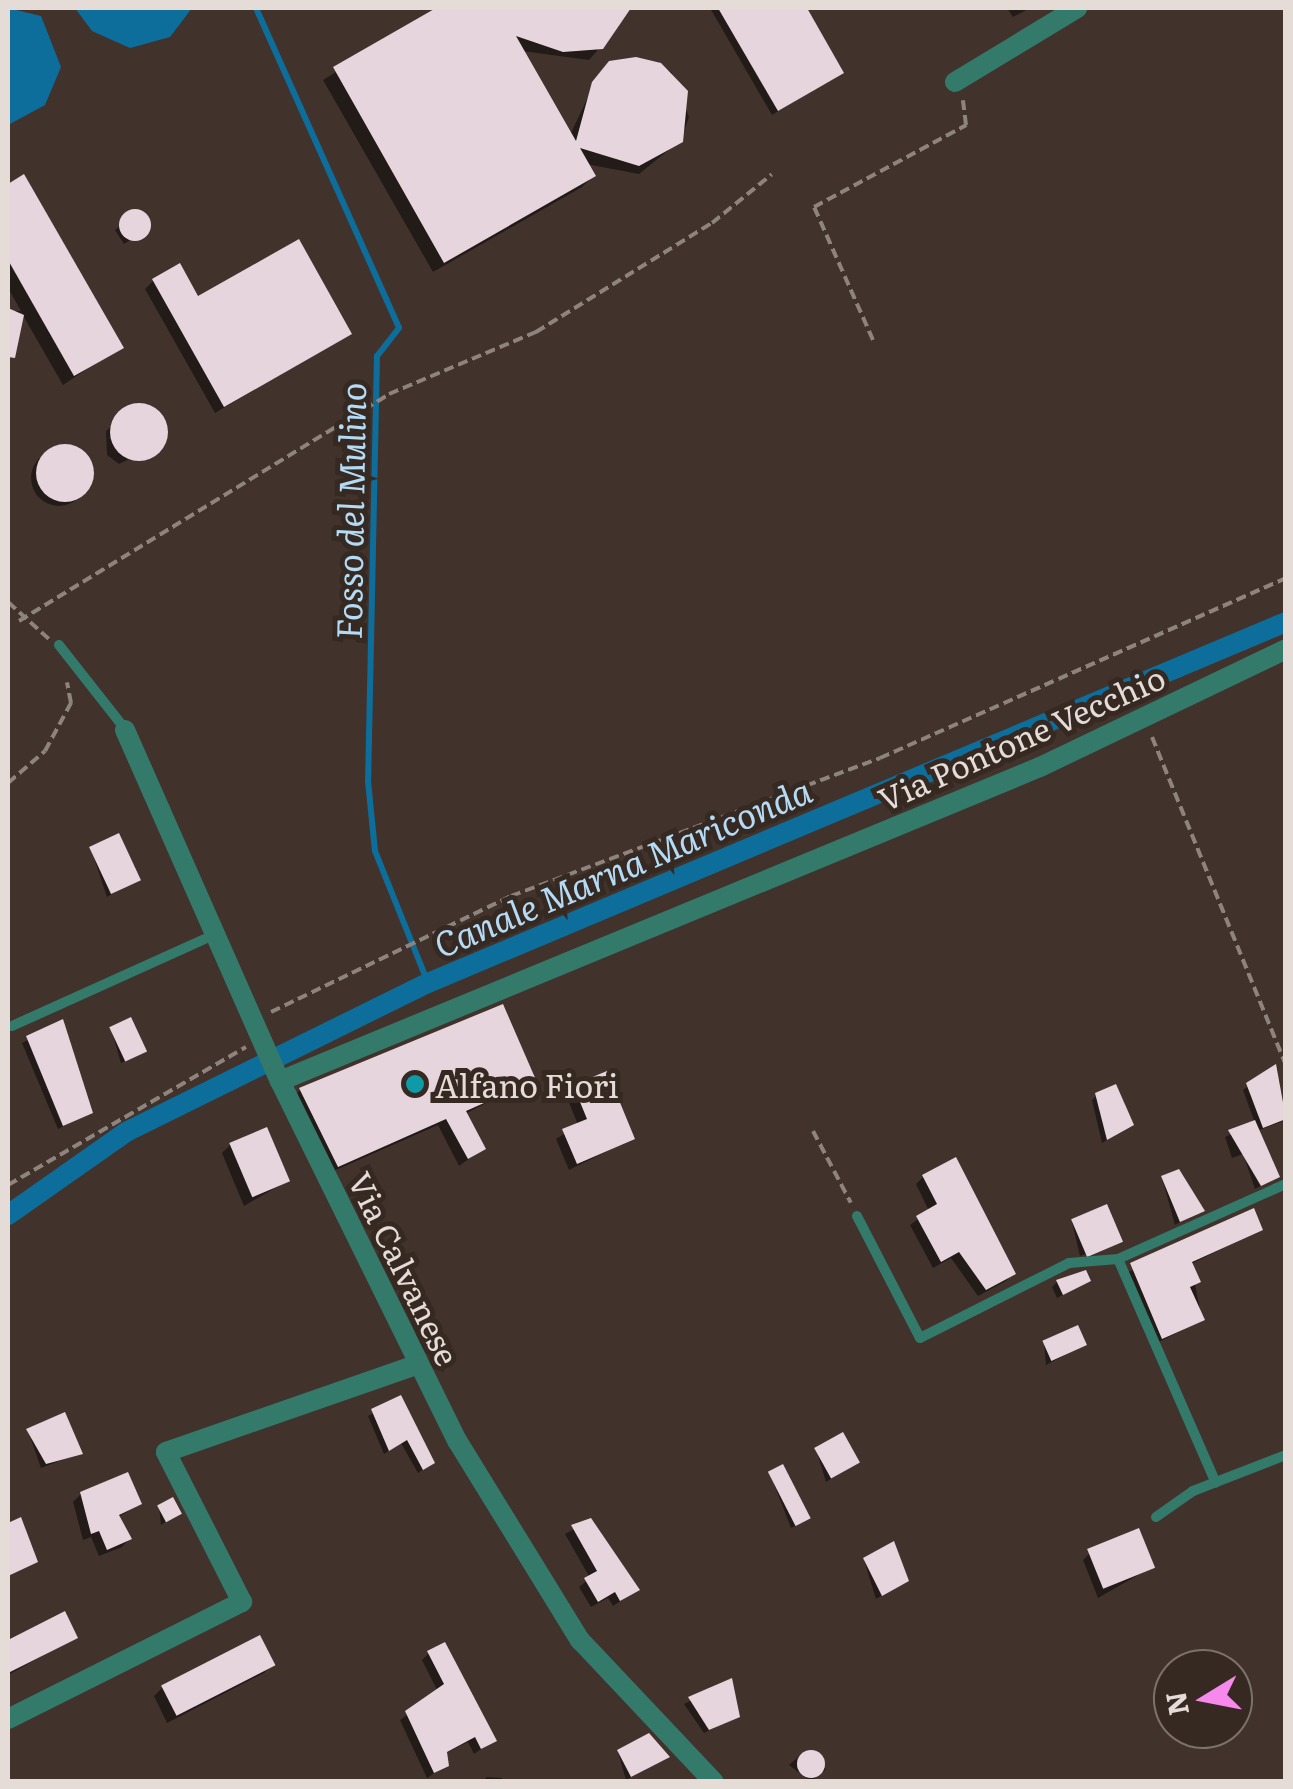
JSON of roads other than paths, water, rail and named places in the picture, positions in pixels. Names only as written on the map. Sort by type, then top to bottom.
[{"type":"street","points":[[956,82],[1077,8]]},
{"type":"street","name":"Via Pontone Vecchio","points":[[278,1078],[1144,717],[1286,649]]},
{"type":"street","name":"Via Calvanese","points":[[126,730],[219,932],[278,1078],[418,1364],[580,1640],[714,1782]]},
{"type":"street","points":[[8,1719],[242,1602],[166,1452],[418,1364]]},
{"type":"lane","points":[[59,645],[126,730]]},
{"type":"lane","points":[[12,1026],[219,932]]},
{"type":"lane","points":[[857,1216],[920,1338],[1069,1262],[1118,1259],[1286,1184]]},
{"type":"lane","points":[[1118,1259],[1216,1483]]},
{"type":"lane","points":[[1156,1517],[1216,1483],[1286,1456]]},
{"type":"water","points":[[8,8],[41,16],[61,67],[45,105],[8,125]]},
{"type":"water","points":[[75,8],[192,8],[170,37],[130,48],[92,31]]},
{"type":"waterway","name":"Fosso del Mulino","points":[[256,8],[399,328],[377,356],[368,781],[375,851],[428,983]]},
{"type":"waterway","name":"Canale Marna Mariconda","points":[[8,1215],[126,1132],[428,983],[1286,622]]},
{"type":"place","name":"Alfano Fiori","points":[[415,1084]]}]
